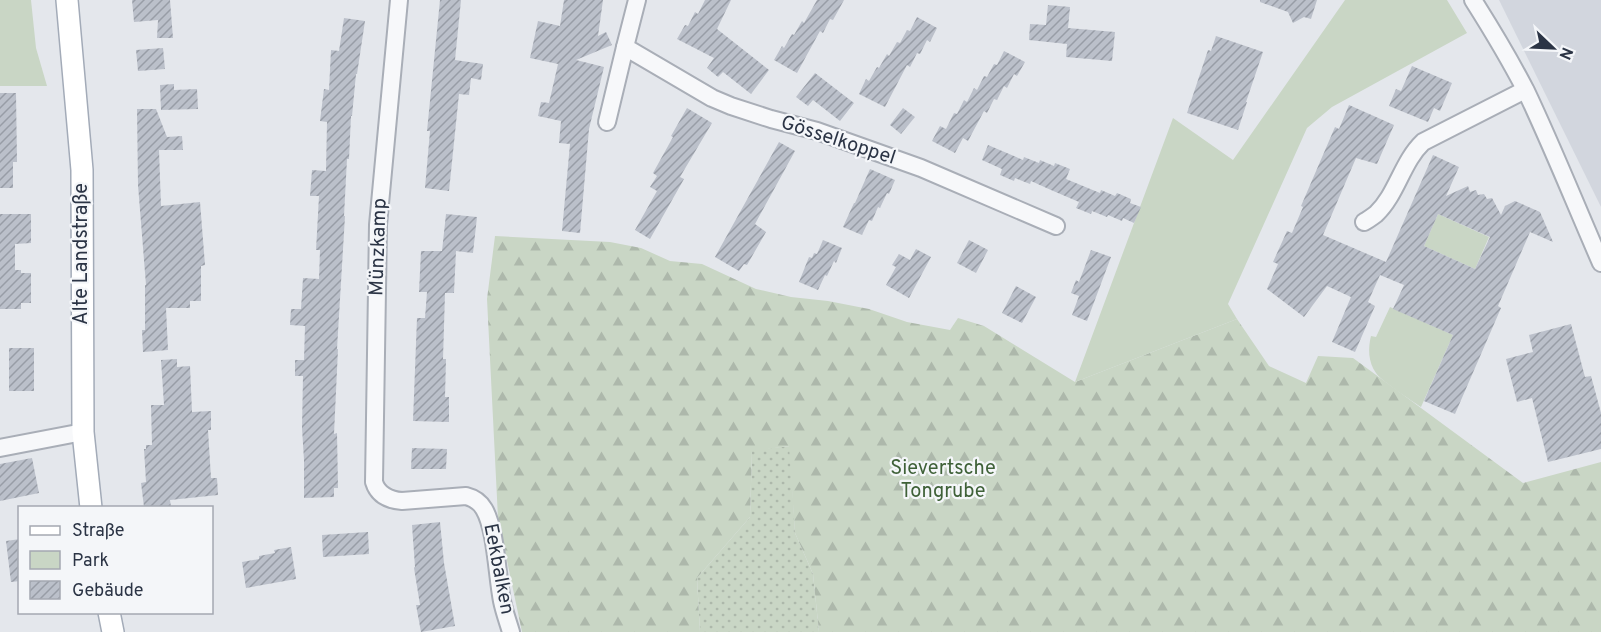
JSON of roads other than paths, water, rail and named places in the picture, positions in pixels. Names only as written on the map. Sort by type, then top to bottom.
[{"type":"main road","name":"Alte Landstraße","points":[[68,0],[82,170],[83,432],[91,506]]},
{"type":"main road","points":[[109,614],[113,632]]},
{"type":"street","name":"Münzkamp","points":[[381,494],[375,486],[374,475],[378,225],[399,0]]},
{"type":"street","points":[[607,122],[638,0]]},
{"type":"street","points":[[1473,0],[1525,90],[1601,263]]},
{"type":"street","name":"Gösselkoppel","points":[[625,47],[712,98],[731,106],[817,131],[921,168],[1056,226]]},
{"type":"street","points":[[1364,222],[1377,213],[1389,197],[1415,149],[1423,142],[1525,90]]},
{"type":"street","points":[[0,448],[83,432]]},
{"type":"street","name":"Eekbalken","points":[[381,494],[390,499],[402,501],[466,496],[481,504],[490,525],[502,601],[511,632]]},
{"type":"park label","name":"Sievertsche Tongrube","points":[[943,480]]}]
